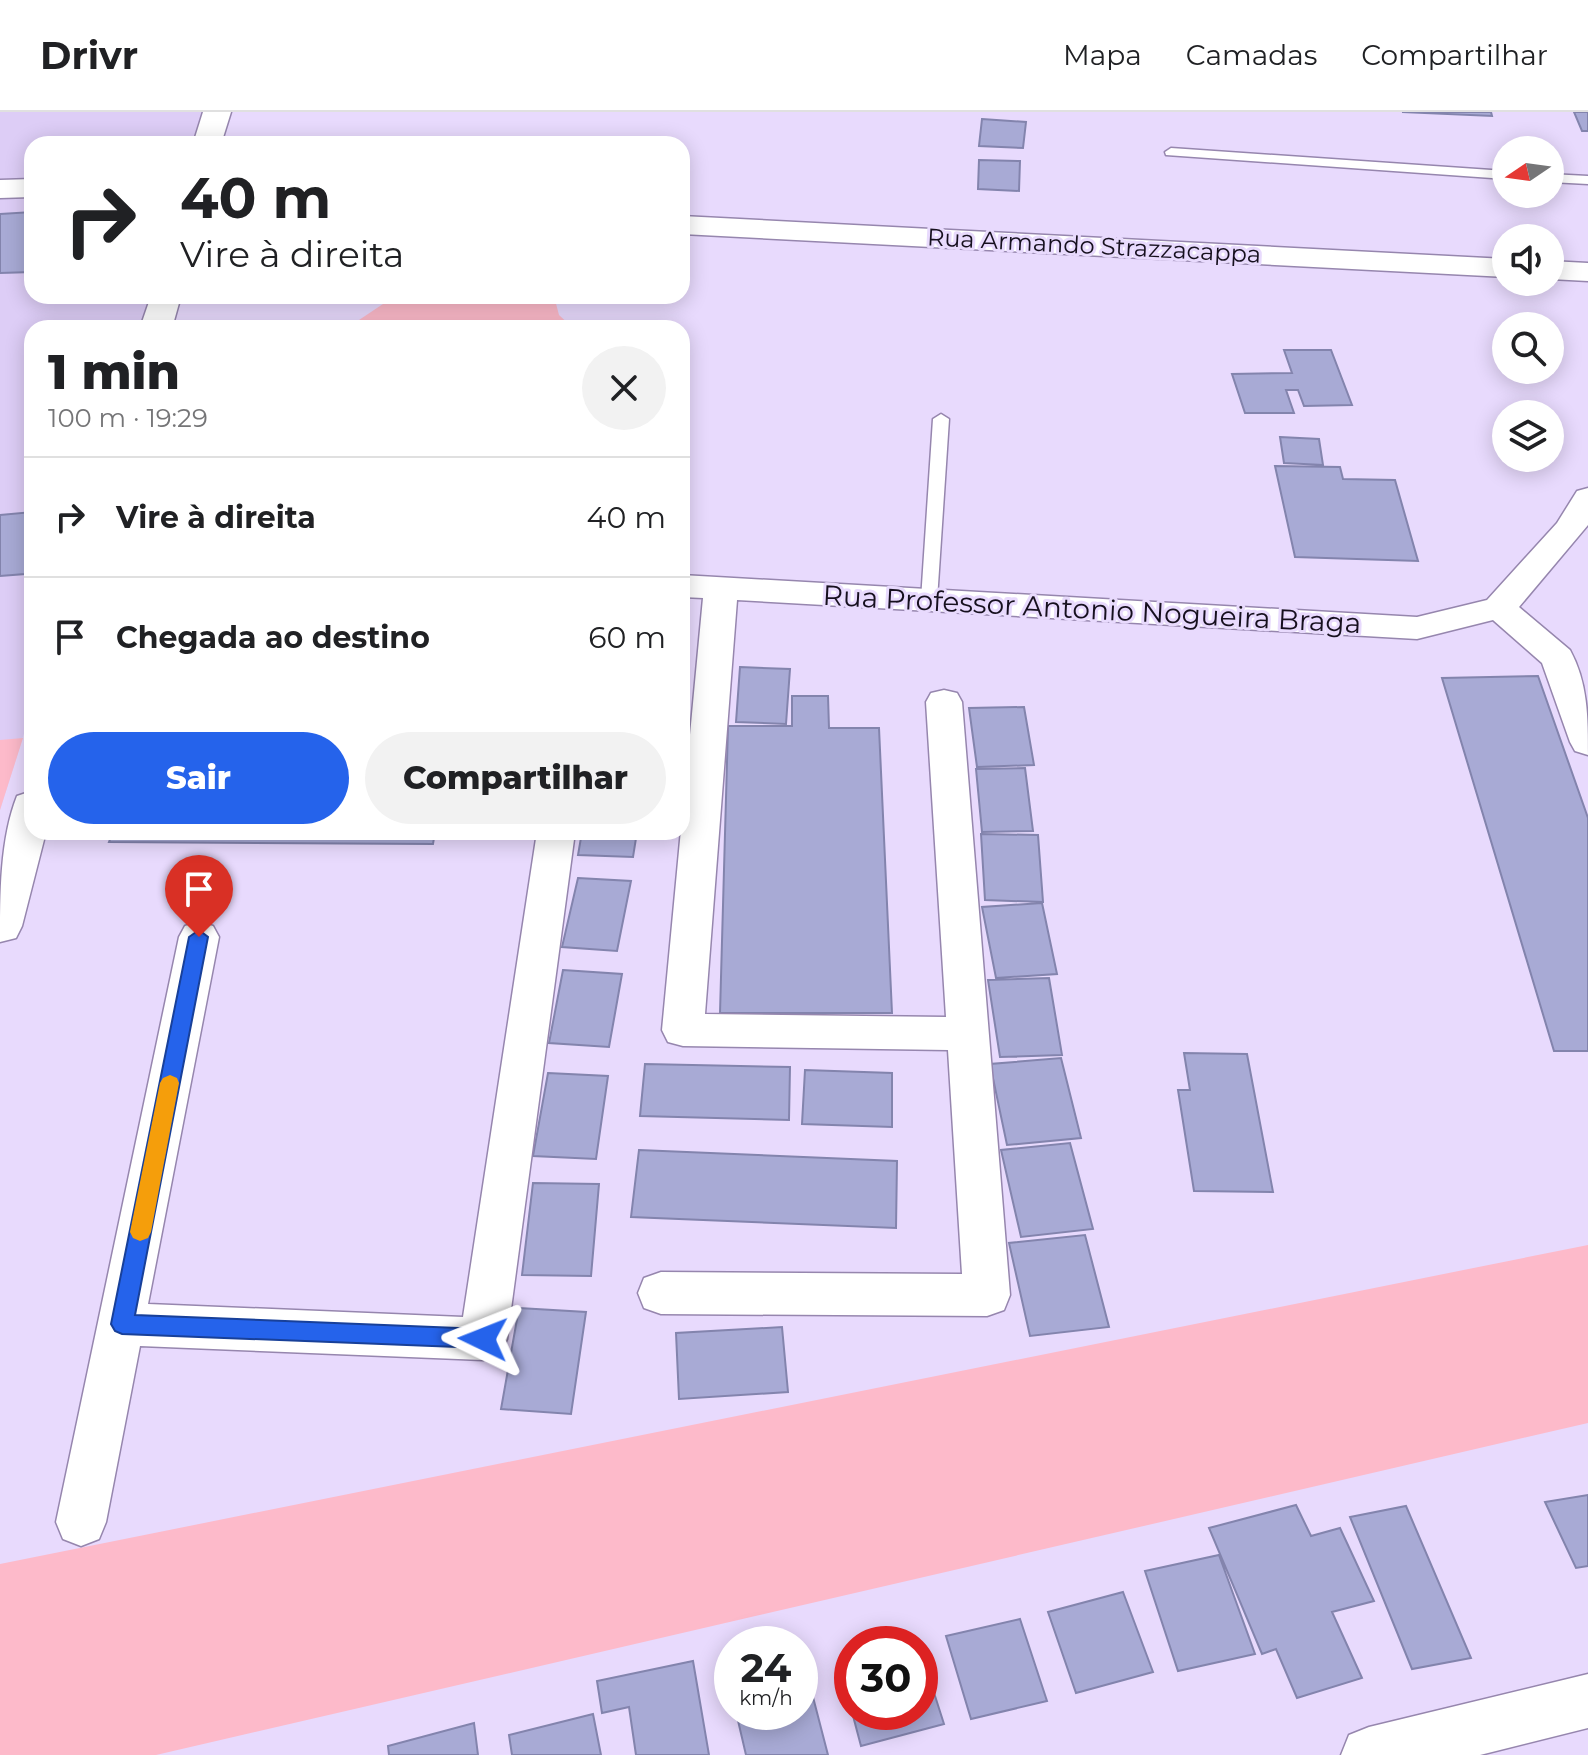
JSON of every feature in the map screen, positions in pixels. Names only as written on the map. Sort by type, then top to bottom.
[{"type":"main road","points":[[210,136],[217,112]]},
{"type":"main road","points":[[0,189],[24,188]]},
{"type":"main road","name":"Rua Armando Strazzacappa","points":[[690,225],[1492,267]]},
{"type":"main road","points":[[1564,271],[1588,272]]},
{"type":"main road","points":[[0,926],[24,836]]},
{"type":"street","points":[[1588,498],[1570,528],[1499,608],[1558,658],[1588,742]]},
{"type":"street","name":"Rua Professor Antonio Nogueira Braga","points":[[690,586],[1417,628],[1499,608]]},
{"type":"street","points":[[721,588],[683,1030],[967,1034]]},
{"type":"street","points":[[661,1293],[987,1295],[944,702]]},
{"type":"street","points":[[122,1324],[483,1339],[555,840]]},
{"type":"street","points":[[81,1522],[199,937]]},
{"type":"street","points":[[1369,1755],[1588,1701]]},
{"type":"lane","points":[[1171,152],[1492,174]]},
{"type":"lane","points":[[1564,179],[1588,180]]},
{"type":"lane","points":[[929,600],[941,419]]},
{"type":"shaded area","points":[[0,112],[216,112],[209,136],[24,136],[24,304],[158,304],[154,320],[24,320],[24,734],[0,810]]},
{"type":"shaded area","points":[[383,304],[556,304],[559,315],[564,320],[359,320]]},
{"type":"shaded area","points":[[23,738],[0,810],[0,740]]},
{"type":"shaded area","points":[[1588,1245],[1588,1423],[156,1755],[0,1755],[0,1564]]},
{"type":"building","points":[[1402,112],[1491,112],[1492,116]]},
{"type":"building","points":[[1574,112],[1588,112],[1588,131],[1582,131]]},
{"type":"building","points":[[982,119],[1026,122],[1023,148],[979,146]]},
{"type":"building","points":[[979,160],[1020,161],[1019,191],[978,189]]},
{"type":"building","points":[[24,212],[24,272],[0,273],[0,214]]},
{"type":"building","points":[[1284,350],[1331,350],[1352,405],[1304,406],[1298,390],[1286,390],[1294,413],[1245,413],[1232,374],[1292,373]]},
{"type":"building","points":[[1280,437],[1319,439],[1323,465],[1284,463]]},
{"type":"building","points":[[1275,466],[1340,467],[1343,479],[1395,480],[1418,561],[1295,557]]},
{"type":"building","points":[[24,513],[24,574],[0,576],[0,515]]},
{"type":"building","points":[[740,667],[790,669],[786,724],[736,722]]},
{"type":"building","points":[[1538,676],[1588,818],[1588,1051],[1554,1051],[1442,678]]},
{"type":"building","points":[[792,696],[828,696],[829,728],[879,728],[892,1013],[720,1013],[728,726],[792,726]]},
{"type":"building","points":[[1024,707],[1034,765],[977,767],[969,708]]},
{"type":"building","points":[[1025,768],[1033,831],[982,832],[976,769]]},
{"type":"building","points":[[981,834],[1038,835],[1043,902],[985,900]]},
{"type":"building","points":[[110,840],[434,840],[433,844]]},
{"type":"building","points":[[581,840],[636,840],[633,857],[578,855]]},
{"type":"building","points":[[578,878],[631,881],[617,951],[562,947]]},
{"type":"building","points":[[1042,903],[1057,974],[996,978],[982,907]]},
{"type":"building","points":[[563,970],[622,974],[609,1047],[549,1043]]},
{"type":"building","points":[[1049,978],[1062,1055],[1000,1057],[988,980]]},
{"type":"building","points":[[1184,1053],[1247,1054],[1273,1192],[1194,1191],[1178,1090],[1190,1090]]},
{"type":"building","points":[[1061,1058],[1081,1138],[1007,1145],[990,1064]]},
{"type":"building","points":[[645,1064],[790,1067],[789,1120],[640,1116]]},
{"type":"building","points":[[805,1070],[892,1073],[892,1127],[802,1124]]},
{"type":"building","points":[[548,1073],[608,1076],[596,1159],[533,1156]]},
{"type":"building","points":[[1070,1143],[1093,1229],[1021,1237],[1001,1150]]},
{"type":"building","points":[[639,1150],[897,1161],[896,1228],[631,1217]]},
{"type":"building","points":[[533,1183],[599,1184],[591,1276],[522,1275]]},
{"type":"building","points":[[1085,1235],[1109,1327],[1030,1336],[1009,1243]]},
{"type":"building","points":[[519,1308],[586,1312],[571,1414],[501,1409]]},
{"type":"building","points":[[782,1327],[788,1392],[679,1399],[676,1333]]},
{"type":"building","points":[[1588,1495],[1588,1566],[1576,1568],[1545,1502]]},
{"type":"building","points":[[1296,1505],[1311,1536],[1340,1528],[1374,1601],[1332,1612],[1362,1678],[1297,1698],[1276,1649],[1262,1654],[1209,1528]]},
{"type":"building","points":[[1406,1506],[1471,1658],[1412,1669],[1350,1517]]},
{"type":"building","points":[[1219,1555],[1255,1654],[1178,1671],[1145,1571]]},
{"type":"building","points":[[1123,1592],[1153,1672],[1076,1693],[1048,1612]]},
{"type":"building","points":[[1020,1619],[1047,1701],[971,1719],[946,1636]]},
{"type":"building","points":[[693,1661],[709,1755],[636,1755],[629,1707],[602,1713],[597,1681]]},
{"type":"building","points":[[938,1705],[944,1724],[938,1726]]},
{"type":"building","points":[[593,1714],[601,1755],[512,1755],[509,1735]]},
{"type":"building","points":[[818,1716],[828,1755],[746,1755],[740,1730],[818,1730]]},
{"type":"building","points":[[474,1723],[478,1755],[389,1755],[388,1746]]},
{"type":"building","points":[[857,1730],[921,1730],[861,1746]]},
{"type":"slow traffic","points":[[140,1232],[170,1083]]},
{"type":"route","points":[[199,937],[122,1324],[483,1339]]}]
